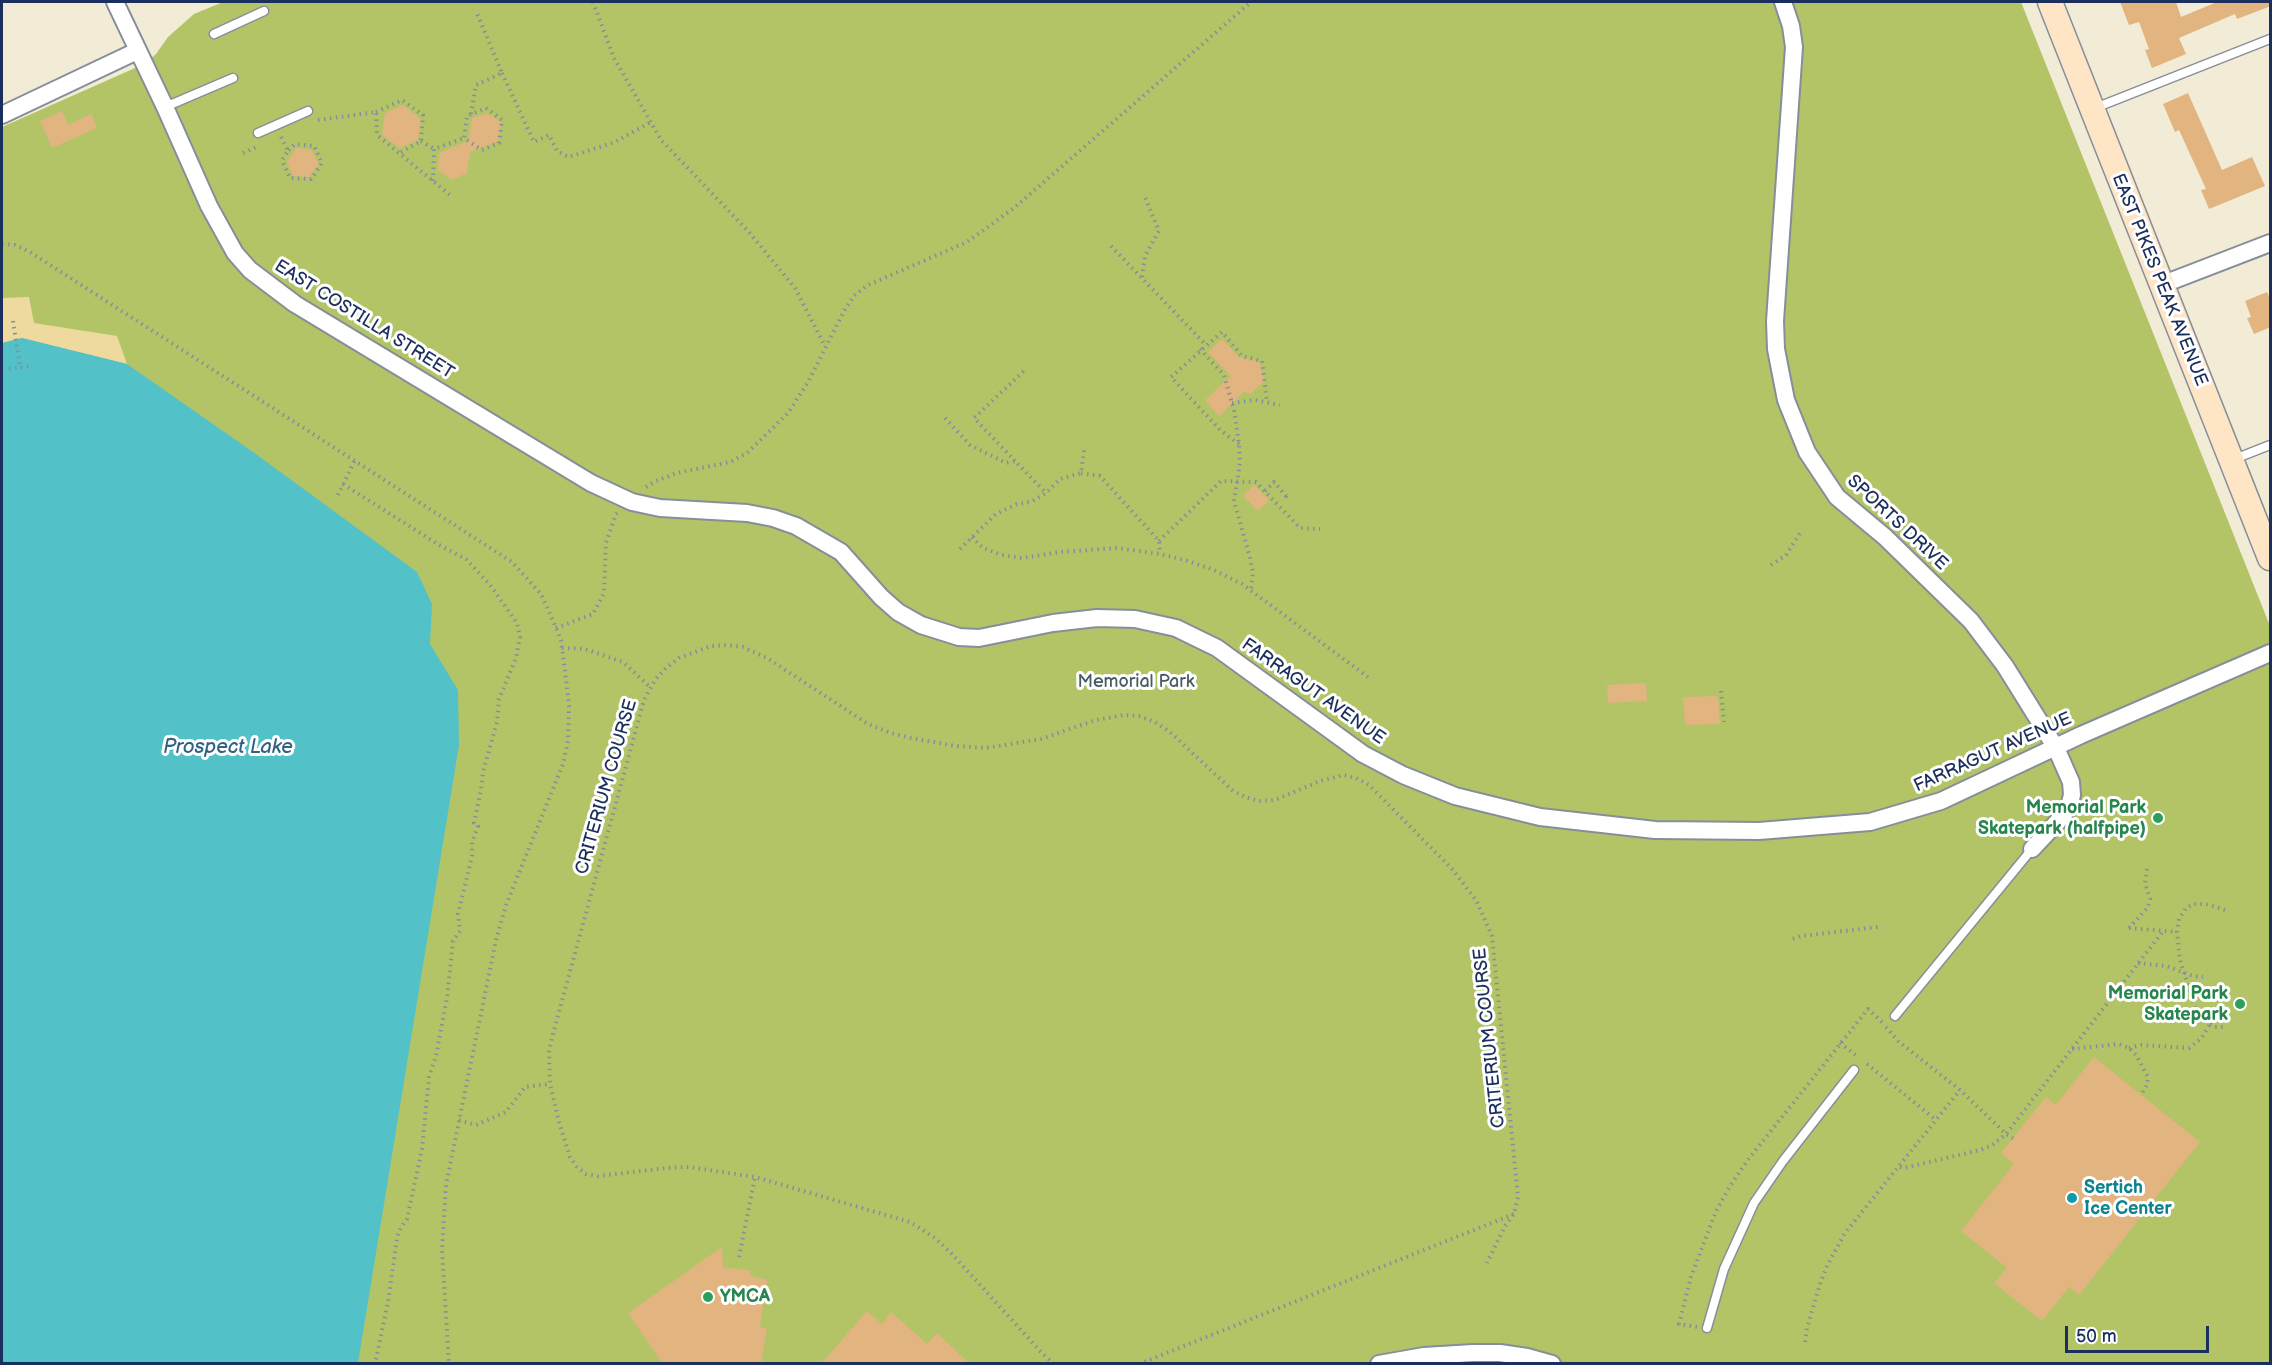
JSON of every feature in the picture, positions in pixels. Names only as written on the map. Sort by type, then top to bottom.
[{"type":"main road","name":"EAST PIKES PEAK AVENUE","points":[[2050,2],[2230,461],[2271,558]]},
{"type":"street","name":"EAST COSTILLA STREET","points":[[115,2],[224,237],[235,253],[264,282],[295,304],[581,477],[632,502],[660,508]]},
{"type":"street","name":"SPORTS DRIVE","points":[[1783,2],[1791,26],[1794,47],[1775,321],[1776,349],[1785,400],[1807,452],[1837,496],[1885,537],[1971,621],[2005,666],[2056,747],[2071,782],[2072,795],[2065,813],[2032,849]]},
{"type":"street","points":[[3,114],[137,51]]},
{"type":"street","points":[[2161,285],[2271,243]]},
{"type":"street","name":"FARRAGUT AVENUE","points":[[660,508],[747,513],[773,518],[795,526],[841,552],[881,597],[898,612],[921,625],[959,637],[989,636],[1053,623],[1097,618],[1135,619],[1176,628],[1217,648],[1326,729],[1363,754],[1403,775],[1455,796],[1540,818],[1624,828],[1759,831],[1870,822],[1941,801],[2081,735],[2271,653]]},
{"type":"street","points":[[1379,1364],[1424,1356],[1491,1353],[1527,1357],[1552,1364]]},
{"type":"lane","points":[[214,34],[264,11]]},
{"type":"lane","points":[[2092,109],[2271,39]]},
{"type":"lane","points":[[165,106],[233,78]]},
{"type":"lane","points":[[258,133],[308,111]]},
{"type":"lane","points":[[2230,461],[2271,445]]},
{"type":"lane","points":[[1895,1016],[2032,849]]},
{"type":"lane","points":[[1707,1328],[1724,1269],[1754,1203],[1783,1161],[1854,1070]]},
{"type":"path","points":[[593,2],[614,58],[661,140],[748,231],[795,288],[825,347]]},
{"type":"path","points":[[556,628],[593,614],[604,592],[606,543],[616,514],[632,502],[639,491],[656,481],[677,473],[730,462],[747,453],[788,413],[808,382],[843,311],[854,296],[866,286],[967,242],[1014,208],[1251,2]]},
{"type":"path","points":[[476,11],[534,142],[549,135],[556,151],[568,158],[615,142],[651,122]]},
{"type":"path","points":[[471,114],[476,85],[502,74]]},
{"type":"path","points":[[311,123],[321,119],[376,112],[402,100],[423,115],[420,141]]},
{"type":"path","points":[[486,108],[502,120],[499,143],[482,150],[464,138],[467,116],[471,114],[486,108]]},
{"type":"path","points":[[376,112],[376,135],[450,195]]},
{"type":"path","points":[[277,125],[288,151]]},
{"type":"path","points":[[272,141],[291,132]]},
{"type":"path","points":[[420,141],[434,149],[464,138]]},
{"type":"path","points":[[398,154],[420,141]]},
{"type":"path","points":[[295,144],[314,146],[322,163],[311,179],[290,178],[282,160],[288,151],[295,144]]},
{"type":"path","points":[[243,153],[262,145]]},
{"type":"path","points":[[433,181],[434,149]]},
{"type":"path","points":[[1142,278],[1145,256],[1159,231],[1144,195]]},
{"type":"path","points":[[2,244],[15,245],[30,252],[512,562],[541,594],[556,628],[562,648],[569,706],[568,741],[563,764],[506,905],[495,940],[446,1185],[442,1250],[449,1364]]},
{"type":"path","points":[[1111,246],[1206,345]]},
{"type":"path","points":[[14,321],[20,367]]},
{"type":"path","points":[[1239,444],[1220,430],[1171,377],[1200,349],[1222,332],[1242,356],[1262,362],[1266,402]]},
{"type":"path","points":[[1200,349],[1224,375],[1232,403],[1240,463],[1234,501],[1253,573],[1251,590]]},
{"type":"path","points":[[9,369],[30,366]]},
{"type":"path","points":[[1026,369],[974,418],[1046,493]]},
{"type":"path","points":[[1232,403],[1255,400],[1280,405]]},
{"type":"path","points":[[945,418],[970,445],[1006,463],[1015,461]]},
{"type":"path","points":[[1081,473],[1084,450]]},
{"type":"path","points":[[338,495],[355,460]]},
{"type":"path","points":[[960,549],[996,514],[1017,504],[1031,502],[1046,493],[1060,479],[1081,473],[1100,476],[1160,541],[1160,554]]},
{"type":"path","points":[[1160,541],[1221,481],[1256,482],[1300,528],[1320,529]]},
{"type":"path","points":[[1265,491],[1274,482],[1286,496],[1287,493]]},
{"type":"path","points":[[344,484],[439,545],[466,559],[490,585],[517,622],[520,637],[516,658],[499,699],[497,722],[483,772],[474,822],[478,826],[472,842],[472,856],[458,914],[460,931],[453,941],[445,1010],[436,1056],[429,1077],[422,1149],[407,1219],[397,1238],[388,1302],[375,1364]]},
{"type":"path","points":[[1771,565],[1786,555],[1800,533]]},
{"type":"path","points":[[972,537],[983,548],[1002,555],[1022,558],[1060,552],[1117,548],[1160,554],[1214,570],[1251,590],[1368,676]]},
{"type":"path","name":"CRITERIUM COURSE","points":[[1054,1364],[952,1255],[923,1229],[896,1216],[755,1177],[689,1167],[610,1176],[586,1174],[570,1157],[550,1084],[549,1051],[644,700],[666,668],[679,658],[711,646],[743,647],[767,657],[868,724],[912,738],[956,746],[986,748],[1041,739],[1109,717],[1131,715],[1155,722],[1170,732],[1232,790],[1245,797],[1260,801],[1275,801],[1320,780],[1343,775],[1356,778],[1369,785],[1454,871],[1477,902],[1492,936],[1518,1197],[1514,1214],[1505,1226],[1487,1263]]},
{"type":"path","points":[[562,648],[585,649],[622,662],[651,688]]},
{"type":"path","points":[[1721,691],[1724,722]]},
{"type":"path","points":[[2147,869],[2145,883],[2150,899],[2148,907],[2129,928],[2177,932]]},
{"type":"path","points":[[2224,910],[2206,904],[2194,904],[2186,908],[2179,919],[2177,932],[2180,960],[2196,1010],[2203,1020],[2215,1027],[2227,1027]]},
{"type":"path","points":[[1793,939],[1801,936],[1878,927]]},
{"type":"path","points":[[1900,1167],[1904,1168],[1991,1146],[2006,1134],[2164,930]]},
{"type":"path","points":[[2138,963],[2166,966],[2193,976],[2203,977]]},
{"type":"path","points":[[2129,1048],[2141,1045],[2189,1048],[2201,1039],[2210,1024]]},
{"type":"path","points":[[1840,1043],[1936,1120]]},
{"type":"path","points":[[2072,1049],[2119,1044],[2129,1048],[2136,1055],[2148,1077],[2147,1085],[2141,1095]]},
{"type":"path","points":[[459,1120],[476,1125],[506,1112],[525,1087],[550,1084]]},
{"type":"path","points":[[1805,1342],[1813,1305],[1832,1257],[1845,1233],[1960,1090]]},
{"type":"path","points":[[740,1257],[755,1177]]},
{"type":"path","points":[[1139,1364],[1514,1214]]},
{"type":"green space","name":"Memorial Park","points":[[223,2],[2021,2],[2270,626],[2270,1363],[2,1363],[2,127],[144,64],[156,54],[168,37],[194,14]]},
{"type":"sand","points":[[29,297],[34,323],[117,336],[127,364],[22,338],[2,343],[2,298]]},
{"type":"water","name":"Prospect Lake","points":[[22,338],[127,364],[253,452],[417,572],[432,604],[430,644],[458,690],[459,745],[358,1363],[2,1363],[2,343]]},
{"type":"building","points":[[2120,2],[2176,2],[2181,17],[2217,2],[2271,2],[2271,6],[2237,19],[2235,14],[2179,38],[2186,54],[2152,68],[2145,50],[2149,49],[2139,22],[2129,25]]},
{"type":"building","points":[[2188,93],[2222,170],[2252,157],[2265,186],[2209,209],[2201,190],[2206,189],[2179,130],[2175,132],[2163,104]]},
{"type":"building","points":[[403,105],[421,119],[418,140],[400,148],[382,135],[385,113]]},
{"type":"building","points":[[62,111],[68,125],[91,114],[97,128],[52,148],[40,121]]},
{"type":"building","points":[[487,113],[501,122],[498,141],[470,152],[467,173],[452,180],[438,170],[439,153],[469,140],[472,118]]},
{"type":"building","points":[[296,148],[312,150],[319,164],[309,177],[293,176],[287,162]]},
{"type":"building","points":[[2267,292],[2271,301],[2271,327],[2254,334],[2247,318],[2251,317],[2245,301]]},
{"type":"building","points":[[1222,339],[1239,357],[1260,362],[1264,381],[1251,394],[1244,392],[1219,416],[1205,400],[1231,376],[1208,352]]},
{"type":"building","points":[[1254,485],[1269,500],[1258,511],[1243,496]]},
{"type":"building","points":[[1646,683],[1647,701],[1608,703],[1607,685]]},
{"type":"building","points":[[1718,696],[1720,724],[1685,725],[1683,697]]},
{"type":"building","name":"Sertich Ice Center","points":[[2094,1057],[2200,1142],[2079,1295],[2069,1287],[2042,1321],[1994,1283],[2007,1268],[1961,1231],[2014,1164],[2001,1153],[2046,1097],[2056,1105]]},
{"type":"building","name":"YMCA","points":[[722,1247],[723,1267],[751,1271],[750,1276],[767,1280],[760,1327],[767,1328],[761,1364],[663,1364],[628,1313]]},
{"type":"building","points":[[867,1311],[882,1324],[891,1312],[927,1344],[937,1333],[970,1364],[821,1364]]},
{"type":"place","name":"Memorial Park Skatepark (halfpipe)","points":[[2158,818]]},
{"type":"place","name":"Memorial Park Skatepark","points":[[2240,1004]]},
{"type":"place","name":"Sertich Ice Center","points":[[2072,1198]]},
{"type":"place","name":"YMCA","points":[[708,1297]]}]
